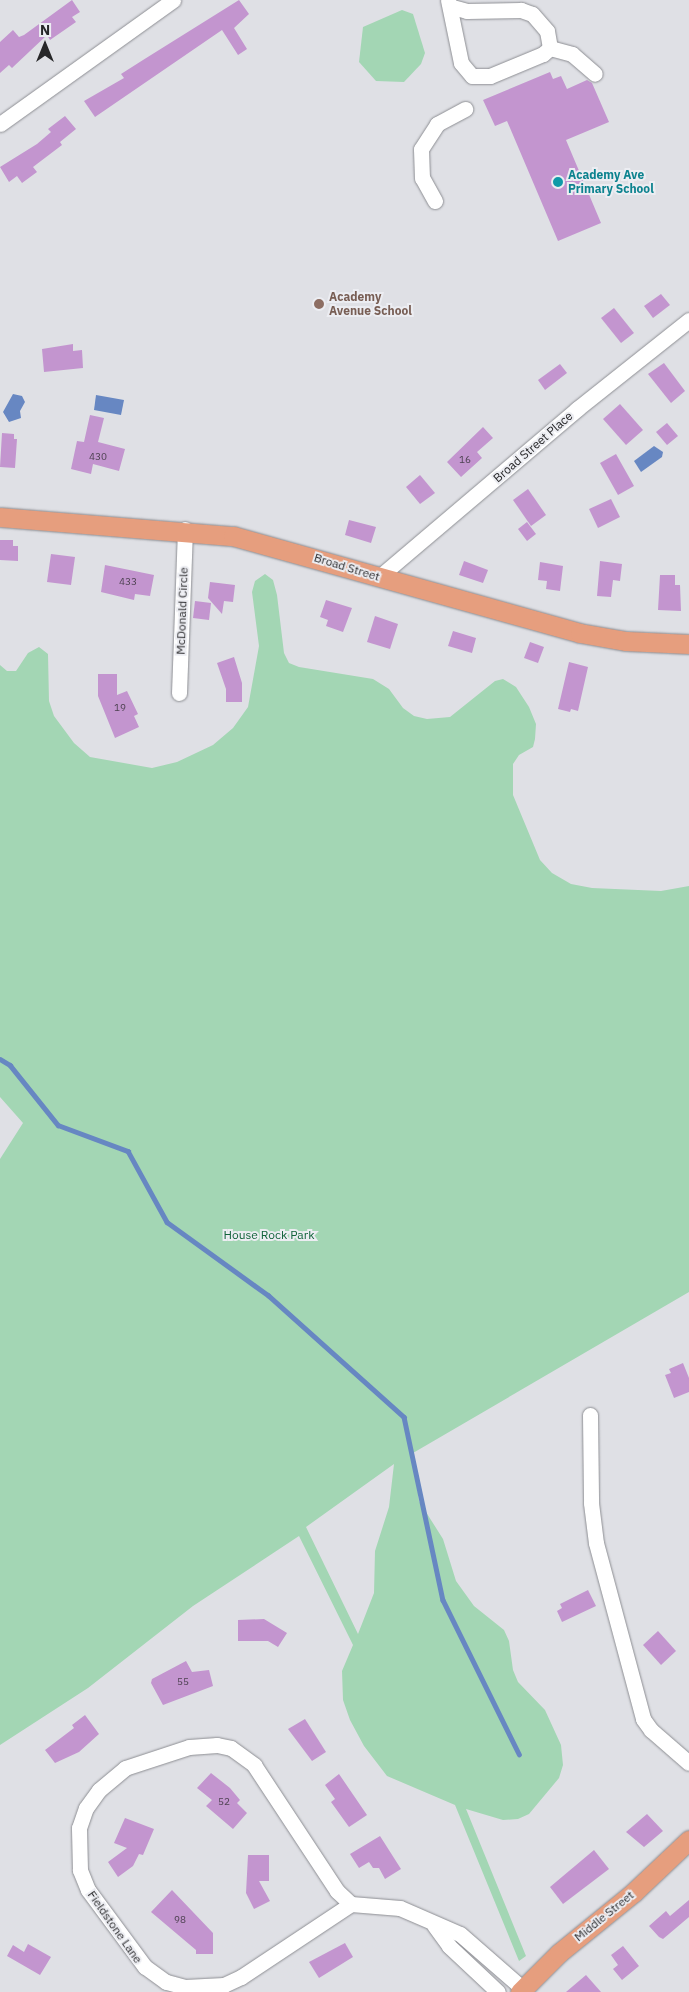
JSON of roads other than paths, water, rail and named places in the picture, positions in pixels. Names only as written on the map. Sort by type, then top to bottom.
[{"type":"main road","name":"Broad Street","points":[[0,517],[185,530],[249,539],[580,633],[626,640],[689,644]]},
{"type":"main road","name":"Middle Street","points":[[521,1990],[689,1840]]},
{"type":"street","points":[[0,124],[172,0]]},
{"type":"street","points":[[450,4],[461,63],[472,76],[490,76],[543,54],[550,48]]},
{"type":"street","points":[[450,4],[467,11],[521,10],[532,14],[547,31],[550,48]]},
{"type":"street","points":[[550,48],[572,54],[595,74]]},
{"type":"street","points":[[435,201],[422,178],[421,150],[437,124],[465,109]]},
{"type":"street","name":"Broad Street Place","points":[[379,577],[577,409],[689,320]]},
{"type":"street","name":"McDonald Circle","points":[[179,694],[185,530]]},
{"type":"street","points":[[590,1415],[591,1503],[596,1543],[643,1719],[651,1730],[689,1763]]},
{"type":"street","name":"Fieldstone Lane","points":[[217,1745],[231,1748],[254,1764],[337,1891],[351,1904],[241,1977],[224,1985],[185,1987],[166,1982],[141,1964],[88,1890],[80,1870],[79,1828],[86,1808],[99,1790],[125,1768],[189,1747],[217,1745]]},
{"type":"street","points":[[351,1904],[400,1908],[434,1925],[460,1934],[521,1990]]},
{"type":"street","points":[[434,1925],[449,1946],[498,1992]]},
{"type":"water","points":[[13,394],[22,396],[25,402],[20,411],[21,418],[9,422],[3,412]]},
{"type":"water","points":[[96,395],[124,400],[121,415],[94,410]]},
{"type":"water","points":[[654,446],[663,452],[662,457],[641,472],[634,461]]},
{"type":"waterway","points":[[0,1059],[10,1065],[58,1125],[128,1151],[167,1222],[268,1295],[404,1417],[443,1600],[519,1754]]},
{"type":"place","name":"Academy Ave Primary School","points":[[558,182]]},
{"type":"place","name":"Academy Avenue School","points":[[319,304]]},
{"type":"park label","name":"House Rock Park","points":[[269,1235]]}]
